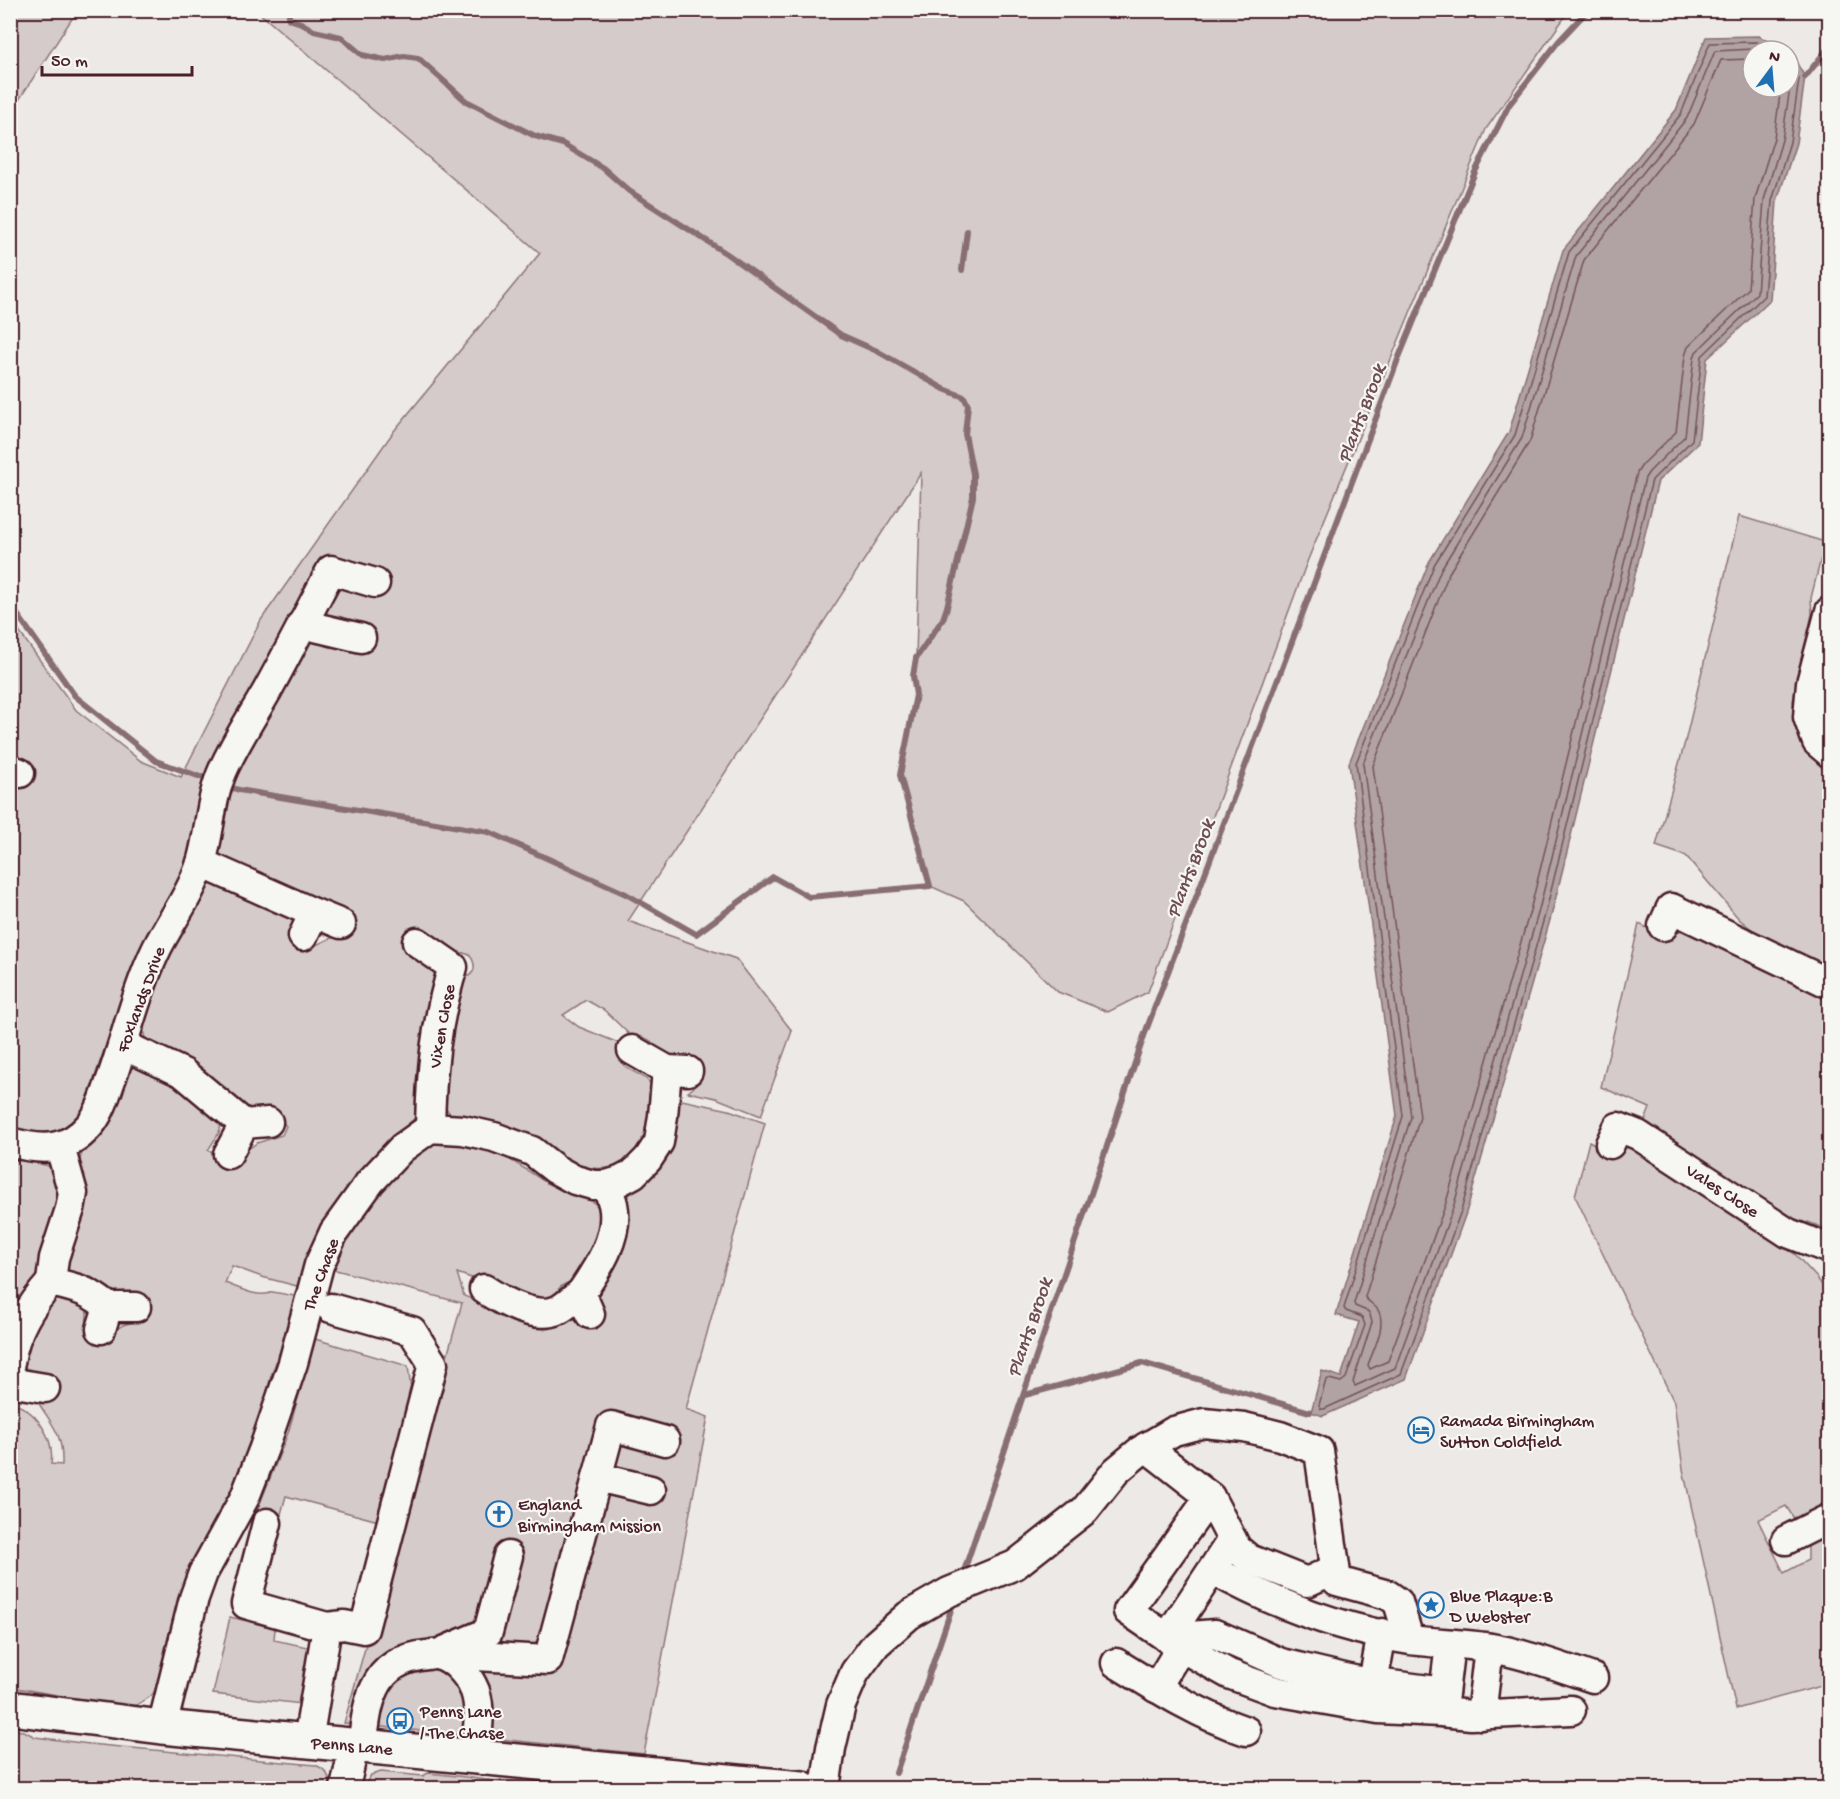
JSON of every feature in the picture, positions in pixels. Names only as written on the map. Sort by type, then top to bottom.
[{"type":"main road","name":"Penns Lane","points":[[10,1708],[162,1727],[802,1788]]},
{"type":"street","name":"Foxlands Drive","points":[[60,1147],[80,1134],[98,1113],[158,947],[189,893],[201,863],[219,781],[331,570],[375,583]]},
{"type":"street","points":[[1830,611],[1811,683],[1808,717],[1817,742],[1830,753]]},
{"type":"street","points":[[302,624],[361,638]]},
{"type":"street","points":[[201,863],[308,925],[341,924]]},
{"type":"street","points":[[1670,908],[1830,984]]},
{"type":"street","name":"Vixen Close","points":[[417,942],[453,967],[443,999],[434,1048],[430,1128]]},
{"type":"street","points":[[123,1046],[150,1056],[183,1073],[256,1123],[228,1154]]},
{"type":"street","points":[[430,1128],[463,1130],[494,1137],[532,1151],[574,1180],[593,1185],[607,1185],[633,1174],[648,1159],[659,1142],[664,1108],[678,1071],[632,1050]]},
{"type":"street","name":"Vales Close","points":[[1618,1126],[1638,1135],[1788,1233],[1830,1250]]},
{"type":"street","name":"The Chase","points":[[162,1727],[194,1598],[203,1574],[245,1497],[264,1448],[293,1363],[319,1265],[334,1232],[370,1182],[402,1148],[430,1128]]},
{"type":"street","points":[[10,1143],[41,1149],[60,1147],[73,1193],[54,1258],[51,1282],[23,1319],[14,1341],[12,1376],[45,1388]]},
{"type":"street","points":[[484,1289],[503,1301],[524,1309],[542,1312],[558,1310],[578,1299],[607,1249],[613,1228],[613,1206],[607,1185]]},
{"type":"street","points":[[51,1282],[94,1295],[104,1318],[136,1307]]},
{"type":"street","points":[[267,1523],[246,1604],[327,1627],[344,1625],[364,1629],[433,1364],[412,1331],[331,1308]]},
{"type":"street","points":[[825,1788],[831,1748],[842,1705],[855,1672],[876,1644],[909,1615],[949,1592],[1016,1565],[1085,1510],[1116,1471],[1146,1447],[1174,1431],[1204,1423],[1244,1427],[1280,1436],[1319,1450],[1337,1581],[1388,1595],[1398,1602],[1409,1640]]},
{"type":"street","points":[[345,1788],[375,1686],[390,1666],[413,1656],[436,1654],[548,1660],[611,1426],[665,1441]]},
{"type":"street","points":[[1146,1447],[1210,1497],[1237,1549],[1249,1559],[1306,1582],[1335,1569]]},
{"type":"street","points":[[597,1477],[651,1490]]},
{"type":"street","points":[[1210,1497],[1128,1611],[1174,1642],[1215,1634],[1281,1663],[1353,1680],[1376,1696],[1443,1702],[1471,1715],[1570,1710]]},
{"type":"street","points":[[1785,1539],[1830,1518]]},
{"type":"street","points":[[1156,1688],[1174,1642],[1232,1540]]},
{"type":"street","points":[[436,1654],[488,1632],[508,1556]]},
{"type":"street","points":[[1213,1570],[1286,1606],[1346,1625],[1409,1640],[1501,1649],[1593,1678]]},
{"type":"street","points":[[308,1741],[327,1627]]},
{"type":"street","points":[[1376,1696],[1382,1633]]},
{"type":"street","points":[[1443,1702],[1450,1644]]},
{"type":"street","points":[[1481,1715],[1489,1648]]},
{"type":"street","points":[[436,1654],[453,1662],[468,1677],[475,1692],[479,1713],[475,1756]]},
{"type":"street","points":[[1116,1663],[1218,1722],[1246,1731]]},
{"type":"shaded area","points":[[10,11],[77,11],[11,112]]},
{"type":"shaded area","points":[[257,11],[1569,11],[1486,129],[1307,562],[1148,992],[1108,1012],[1058,992],[964,901],[930,886],[900,775],[916,695],[913,676],[916,658],[921,473],[628,921],[736,959],[792,1031],[761,1116],[716,1098],[688,1092],[694,1087],[699,1077],[693,1059],[686,1056],[669,1056],[660,1051],[651,1041],[631,1036],[604,1010],[586,1000],[563,1015],[579,1027],[621,1044],[620,1054],[624,1066],[651,1084],[646,1129],[641,1143],[628,1159],[610,1167],[589,1168],[563,1158],[514,1128],[469,1116],[450,1114],[444,1105],[444,1093],[457,981],[471,975],[474,968],[473,960],[470,955],[460,952],[409,953],[438,967],[416,1117],[382,1147],[362,1169],[326,1219],[306,1257],[297,1286],[232,1266],[225,1283],[255,1294],[273,1292],[295,1296],[263,1408],[230,1497],[185,1577],[156,1687],[153,1694],[135,1706],[11,1687],[11,1403],[20,1406],[36,1418],[50,1444],[51,1464],[62,1465],[59,1438],[38,1402],[48,1399],[19,1371],[17,1349],[56,1295],[87,1306],[88,1330],[101,1344],[115,1337],[114,1331],[123,1325],[144,1319],[147,1310],[61,1270],[83,1176],[81,1156],[86,1147],[108,1124],[129,1071],[136,1066],[147,1064],[222,1120],[219,1133],[208,1150],[216,1153],[245,1151],[257,1143],[282,1135],[286,1126],[277,1115],[237,1106],[145,1039],[144,1023],[156,982],[208,885],[218,883],[291,914],[292,929],[311,947],[335,937],[342,909],[220,858],[218,853],[189,857],[136,958],[84,1108],[68,1124],[52,1132],[11,1129],[11,787],[19,788],[26,783],[11,741],[10,619],[76,710],[141,761],[181,777],[261,620],[394,431],[540,253]]},
{"type":"shaded area","points":[[1739,516],[1825,542],[1811,598],[1812,614],[1793,701],[1796,722],[1803,742],[1814,759],[1829,773],[1829,969],[1759,935],[1739,919],[1686,856],[1656,846],[1685,742]]},
{"type":"shaded area","points":[[1639,924],[1672,940],[1677,932],[1684,929],[1829,999],[1829,1230],[1808,1222],[1806,1226],[1792,1219],[1645,1121],[1650,1108],[1601,1087]]},
{"type":"shaded area","points":[[677,1099],[729,1110],[765,1123],[686,1409],[708,1417],[644,1754],[344,1723],[462,1303],[332,1269],[340,1254],[376,1196],[406,1161],[422,1149],[438,1143],[457,1142],[482,1147],[504,1156],[552,1185],[589,1199],[606,1214],[603,1231],[574,1281],[561,1287],[552,1306],[457,1273],[464,1296],[500,1310],[571,1317],[585,1323],[626,1215],[629,1195],[650,1178],[662,1162]]},
{"type":"shaded area","points":[[1589,1141],[1617,1156],[1626,1147],[1631,1148],[1795,1254],[1818,1279],[1829,1296],[1829,1502],[1799,1518],[1793,1517],[1786,1506],[1758,1520],[1784,1573],[1808,1560],[1808,1543],[1829,1532],[1829,1684],[1736,1709],[1683,1469],[1674,1402],[1575,1196]]},
{"type":"shaded area","points":[[11,1157],[49,1166],[63,1190],[44,1269],[11,1324]]},
{"type":"shaded area","points":[[315,1339],[408,1366],[411,1390],[382,1522],[286,1496],[278,1525],[255,1516],[288,1433]]},
{"type":"shaded area","points":[[230,1617],[275,1628],[274,1640],[312,1648],[302,1704],[213,1694]]},
{"type":"shaded area","points":[[10,1730],[24,1731],[35,1737],[89,1744],[315,1765],[327,1774],[329,1788],[11,1788]]},
{"type":"shaded area","points":[[381,1772],[423,1776],[428,1773],[572,1788],[363,1788],[371,1775]]},
{"type":"water","points":[[1759,36],[1764,39],[1741,39],[1741,99],[1801,99],[1801,70],[1805,77],[1796,143],[1777,201],[1770,300],[1707,359],[1698,443],[1658,481],[1552,913],[1466,1213],[1406,1379],[1323,1416],[1311,1412],[1322,1371],[1341,1377],[1359,1322],[1336,1315],[1397,1116],[1349,763],[1429,562],[1509,432],[1563,250],[1676,110],[1706,37]]},
{"type":"waterway","name":"Plants Brook","points":[[962,1577],[1144,1036],[1397,362],[1475,172],[1509,105],[1558,42],[1588,10]]},
{"type":"waterway","points":[[224,785],[239,790],[489,832],[626,894],[696,934],[773,877],[809,897],[930,886],[900,775],[916,695],[913,676],[916,658],[943,619],[973,497],[973,474],[965,434],[968,405],[964,397],[944,389],[877,351],[841,335],[727,254],[629,191],[603,168],[563,144],[535,136],[466,101],[418,58],[404,56],[385,60],[362,55],[341,37],[314,31],[289,19],[289,11]]},
{"type":"waterway","points":[[1805,77],[1830,46]]},
{"type":"waterway","points":[[962,270],[967,231]]},
{"type":"waterway","points":[[10,604],[75,696],[156,761],[212,781]]},
{"type":"waterway","points":[[1025,1395],[1142,1363],[1310,1412]]},
{"type":"waterway","name":"Plants Brook","points":[[896,1773],[954,1601]]},
{"type":"place","name":"Ramada Birmingham Sutton Coldfield","points":[[1421,1430]]},
{"type":"place","name":"England Birmingham Mission","points":[[499,1514]]},
{"type":"place","name":"Blue Plaque:B D Webster","points":[[1431,1605]]},
{"type":"place","name":"Penns Lane / The Chase","points":[[400,1721]]}]
